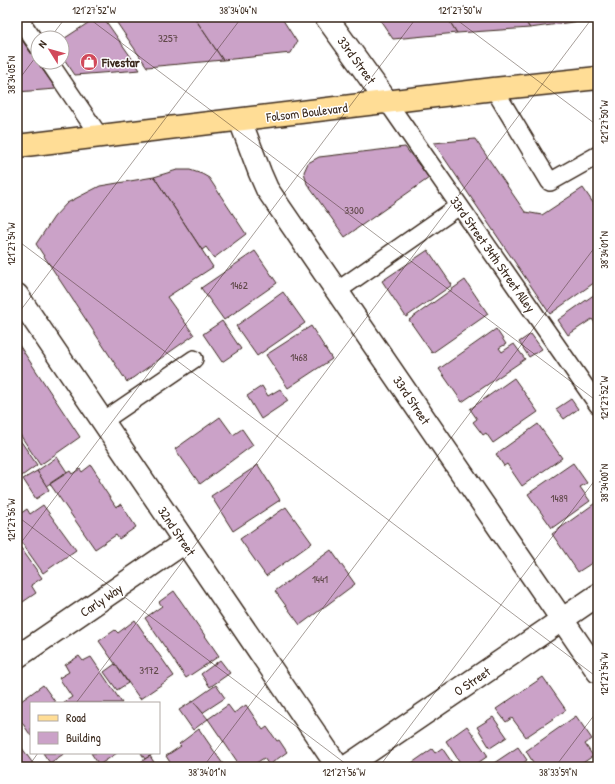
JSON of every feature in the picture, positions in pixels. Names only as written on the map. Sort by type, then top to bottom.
[{"type":"main road","name":"Folsom Boulevard","points":[[17,146],[598,78]]},
{"type":"street","name":"33rd Street","points":[[326,17],[388,103]]},
{"type":"street","name":"33rd Street","points":[[240,120],[267,189],[598,672]]},
{"type":"street","name":"32nd Street","points":[[17,295],[338,767]]},
{"type":"street","name":"Carly Way","points":[[17,657],[185,542]]},
{"type":"street","name":"O Street","points":[[346,767],[598,596]]},
{"type":"lane","points":[[18,17],[30,34]]},
{"type":"lane","points":[[54,70],[100,137]]},
{"type":"lane","points":[[494,89],[550,182],[598,155]]},
{"type":"lane","name":"33rd Street 34th Street Alley","points":[[388,103],[598,405]]},
{"type":"lane","points":[[337,291],[460,206]]},
{"type":"lane","points":[[103,421],[194,359]]},
{"type":"building","points":[[97,17],[103,17],[140,70],[75,75],[70,68],[70,35]]},
{"type":"building","points":[[113,17],[194,17],[223,60],[147,67]]},
{"type":"building","points":[[194,17],[281,17],[297,42],[291,53],[223,60]]},
{"type":"building","points":[[378,17],[447,17],[457,33],[393,39]]},
{"type":"building","points":[[447,17],[522,17],[530,28],[457,33]]},
{"type":"building","points":[[522,17],[585,17],[587,20],[530,28]]},
{"type":"building","points":[[17,33],[30,52],[30,70],[43,70],[56,89],[17,92]]},
{"type":"building","points":[[475,139],[525,212],[542,215],[583,188],[598,210],[598,280],[550,314],[434,143]]},
{"type":"building","points":[[405,147],[429,178],[345,237],[307,184],[304,172],[308,163],[319,157]]},
{"type":"building","points":[[177,170],[190,170],[209,178],[246,234],[214,258],[206,247],[202,250],[154,177]]},
{"type":"building","points":[[154,177],[213,267],[167,297],[194,335],[127,382],[36,244],[54,217],[67,203],[100,186]]},
{"type":"building","points":[[428,250],[452,285],[406,317],[382,281]]},
{"type":"building","points":[[255,251],[277,283],[224,320],[201,288]]},
{"type":"building","points":[[465,280],[488,314],[432,353],[409,320]]},
{"type":"building","points":[[283,292],[305,323],[257,356],[236,326]]},
{"type":"building","points":[[595,294],[598,299],[598,327],[592,319],[568,335],[558,320]]},
{"type":"building","points":[[222,321],[241,349],[222,362],[203,334]]},
{"type":"building","points":[[311,326],[332,359],[288,388],[266,355]]},
{"type":"building","points":[[496,329],[506,344],[499,348],[502,352],[514,344],[525,359],[462,402],[439,369]]},
{"type":"building","points":[[531,334],[542,349],[529,357],[519,342]]},
{"type":"building","points":[[17,342],[80,437],[40,465],[17,430]]},
{"type":"building","points":[[514,378],[538,412],[493,443],[486,433],[483,435],[473,422],[477,419],[470,409]]},
{"type":"building","points":[[262,386],[268,396],[280,389],[288,401],[261,419],[247,396]]},
{"type":"building","points":[[571,399],[578,409],[564,419],[556,409]]},
{"type":"building","points":[[220,417],[233,435],[242,429],[253,445],[200,484],[175,449]]},
{"type":"building","points":[[538,424],[562,458],[522,486],[507,464],[504,466],[496,454]]},
{"type":"building","points":[[20,440],[37,465],[19,478],[17,475],[17,442]]},
{"type":"building","points":[[57,457],[67,472],[46,486],[37,471]]},
{"type":"building","points":[[573,463],[587,483],[580,487],[590,501],[552,528],[528,494]]},
{"type":"building","points":[[91,465],[100,479],[98,480],[116,507],[121,504],[136,527],[119,539],[116,535],[95,549],[50,484],[70,471],[72,474],[80,469],[82,472]]},
{"type":"building","points":[[258,465],[280,500],[233,531],[211,496]]},
{"type":"building","points":[[37,471],[49,490],[36,499],[23,479]]},
{"type":"building","points":[[598,501],[598,559],[578,572],[552,534]]},
{"type":"building","points":[[43,505],[76,550],[43,573],[17,536],[17,516],[27,509],[30,514]]},
{"type":"building","points":[[286,507],[312,543],[266,576],[240,539]]},
{"type":"building","points":[[21,548],[42,578],[31,585],[36,593],[17,606],[17,550]]},
{"type":"building","points":[[331,550],[355,584],[300,625],[275,591]]},
{"type":"building","points":[[174,591],[219,656],[186,678],[145,618],[162,606],[159,602]]},
{"type":"building","points":[[135,620],[174,676],[140,699],[99,641],[115,630],[118,633]]},
{"type":"building","points":[[79,656],[83,661],[91,657],[121,702],[64,702],[72,697],[59,678],[69,672],[65,665]]},
{"type":"building","points":[[220,660],[230,673],[210,687],[201,674]]},
{"type":"building","points":[[115,664],[128,683],[117,690],[104,672]]},
{"type":"building","points":[[543,677],[566,710],[526,737],[512,718],[506,722],[496,709]]},
{"type":"building","points":[[43,685],[55,702],[30,702],[30,734],[17,715],[17,704]]},
{"type":"building","points":[[216,685],[225,698],[202,713],[193,701]]},
{"type":"building","points":[[193,701],[208,719],[193,730],[179,710]]},
{"type":"building","points":[[228,705],[234,713],[246,705],[263,730],[267,727],[277,741],[279,740],[287,752],[269,765],[264,758],[250,767],[241,767],[208,719]]},
{"type":"building","points":[[576,716],[592,739],[585,744],[593,756],[577,767],[536,767],[526,751]]},
{"type":"building","points":[[493,717],[507,737],[490,748],[477,727]]},
{"type":"building","points":[[467,726],[488,756],[472,767],[463,767],[446,741]]},
{"type":"building","points":[[199,729],[225,767],[173,767],[166,756],[181,746],[179,744]]},
{"type":"building","points":[[17,741],[34,765],[31,767],[17,767]]},
{"type":"building","points":[[518,747],[527,760],[518,767],[497,767],[494,763]]},
{"type":"building","points":[[442,748],[455,767],[406,767],[432,749],[435,753]]},
{"type":"building","points":[[44,754],[64,754],[50,763]]},
{"type":"building","points":[[92,754],[116,754],[99,765]]},
{"type":"building","points":[[142,754],[152,754],[145,759]]},
{"type":"building","points":[[150,756],[157,767],[134,767],[145,759]]},
{"type":"place","name":"Fivestar","points":[[89,62]]}]
